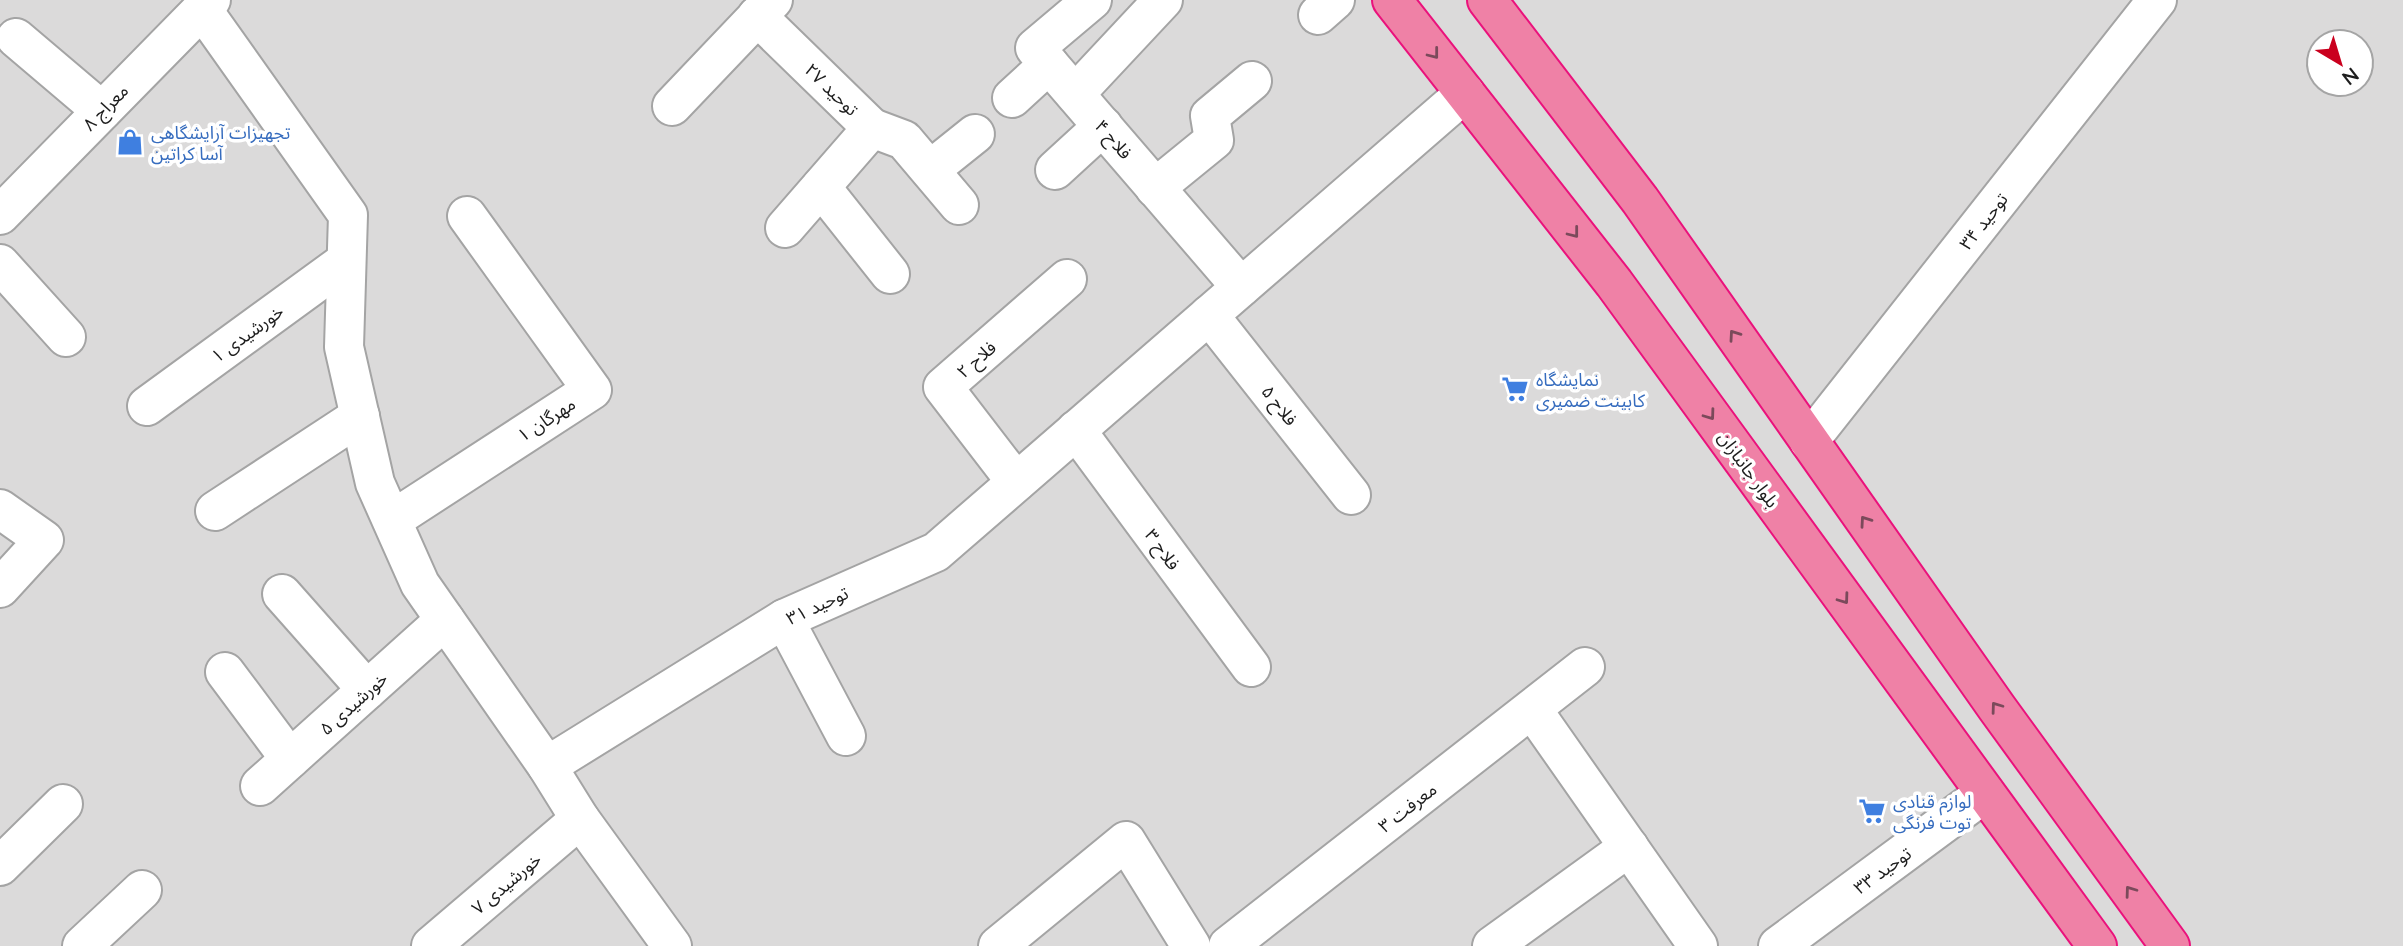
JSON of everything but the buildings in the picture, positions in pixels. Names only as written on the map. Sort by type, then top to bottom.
[{"type":"highway","name":"بلوار جانبازان","points":[[1392,0],[1614,283],[2097,946]]},
{"type":"highway","points":[[1487,0],[1640,200],[1997,708],[2170,946]]},
{"type":"street","points":[[1012,99],[1049,64],[1035,48],[1092,0]]},
{"type":"street","points":[[1075,94],[1163,0]]},
{"type":"street","name":"توحید ۳۴","points":[[1809,441],[2157,0]]},
{"type":"street","points":[[206,5],[348,215],[344,347],[375,483],[420,584],[547,766],[580,819],[672,946]]},
{"type":"street","name":"معراج ۸","points":[[0,215],[206,5]]},
{"type":"street","name":"توحید ۲۷","points":[[672,106],[765,8],[872,128],[785,228]]},
{"type":"street","points":[[16,38],[102,111]]},
{"type":"street","name":"فلاح ۴","points":[[1049,64],[1241,287]]},
{"type":"street","points":[[1156,188],[1214,140],[1210,116],[1252,81]]},
{"type":"street","name":"توحید ۳۱","points":[[547,766],[784,620],[936,552],[1465,93]]},
{"type":"street","points":[[1055,170],[1103,126]]},
{"type":"street","points":[[872,128],[904,140],[959,205]]},
{"type":"street","points":[[929,170],[975,134]]},
{"type":"street","points":[[821,187],[890,274]]},
{"type":"street","name":"مهرگان ۱","points":[[392,520],[592,390],[467,216]]},
{"type":"street","name":"خورشیدی ۱","points":[[147,406],[346,261]]},
{"type":"street","points":[[0,264],[66,337]]},
{"type":"street","name":"فلاح ۲","points":[[1016,482],[943,387],[1067,279]]},
{"type":"street","name":"فلاح ۵","points":[[1209,315],[1351,495]]},
{"type":"street","points":[[215,511],[360,416]]},
{"type":"street","name":"فلاح ۳","points":[[1076,430],[1251,667]]},
{"type":"street","points":[[0,509],[44,540],[0,588]]},
{"type":"street","points":[[282,594],[367,690]]},
{"type":"street","name":"خورشیدی ۵","points":[[260,786],[445,620]]},
{"type":"street","points":[[784,620],[846,736]]},
{"type":"street","name":"معرفت ۳","points":[[1228,946],[1585,667]]},
{"type":"street","points":[[225,672],[290,759]]},
{"type":"street","points":[[1532,709],[1698,946]]},
{"type":"street","name":"توحید ۳۳","points":[[1778,946],[1985,793]]},
{"type":"street","points":[[0,866],[63,804]]},
{"type":"street","name":"خورشیدی ۷","points":[[431,946],[580,819]]},
{"type":"street","points":[[998,946],[1126,841],[1191,946]]},
{"type":"street","points":[[1492,946],[1629,847]]},
{"type":"street","points":[[82,946],[142,890]]},
{"type":"shaded area","points":[[0,0],[2403,0],[2403,946],[0,946]]},
{"type":"place","name":"تجهیزات آرایشگاهی آسا کراتین","points":[[130,142]]},
{"type":"place","name":"نمایشگاه کابینت ضمیری","points":[[1515,389]]},
{"type":"place","name":"لوازم قنادی توت فرنگی","points":[[1872,811]]}]
